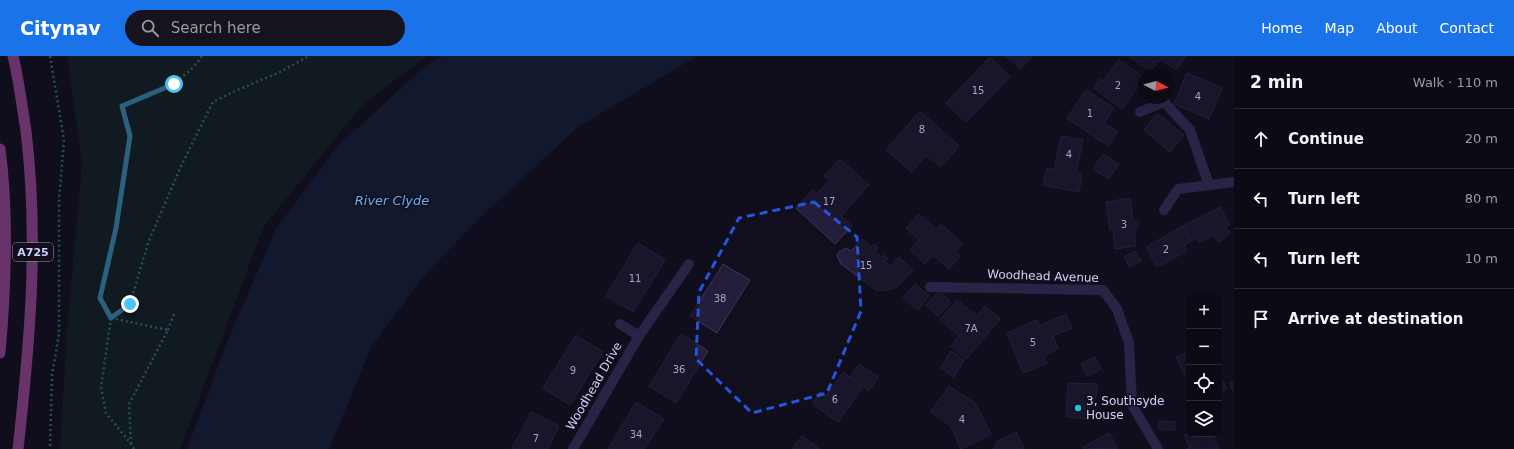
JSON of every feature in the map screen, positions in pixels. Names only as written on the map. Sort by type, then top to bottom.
[{"type":"highway","name":"A725","points":[[13,56],[17,71],[29,160],[33,222],[31,321],[18,449]]},
{"type":"highway","name":"A725","points":[[0,149],[4,191],[5,257],[0,353]]},
{"type":"street","points":[[1140,112],[1156,104]]},
{"type":"street","points":[[1167,104],[1190,130],[1209,185]]},
{"type":"street","points":[[1164,210],[1178,189],[1234,182]]},
{"type":"street","name":"Woodhead Drive","points":[[573,449],[638,336],[690,264]]},
{"type":"street","name":"Woodhead Avenue","points":[[930,286],[1103,290],[1117,310],[1129,343],[1132,404],[1158,449]]},
{"type":"street","name":"Woodhead Drive","points":[[620,324],[638,336]]},
{"type":"path","points":[[50,56],[64,140],[59,199],[59,334],[52,375],[50,449]]},
{"type":"path","points":[[134,449],[106,413],[101,387],[111,318],[100,298],[116,228],[130,136],[122,106],[174,84],[197,63],[202,56]]},
{"type":"path","points":[[111,318],[130,304],[148,243],[182,164],[212,102],[280,72],[309,56]]},
{"type":"path","points":[[131,444],[129,404],[168,330],[174,314]]},
{"type":"path","points":[[111,318],[168,330]]},
{"type":"highlighted area","points":[[814,202],[857,237],[861,311],[827,393],[752,413],[696,359],[699,292],[739,218]]},
{"type":"green space","points":[[67,56],[427,56],[364,103],[264,226],[180,449],[60,449],[67,329],[82,164]]},
{"type":"water","name":"River Clyde","points":[[442,56],[697,56],[578,127],[487,211],[428,271],[372,345],[329,449],[187,449],[228,340],[276,229],[337,147],[424,67]]},
{"type":"building","points":[[1005,56],[1032,56],[1021,69]]},
{"type":"building","points":[[1129,56],[1186,56],[1176,70],[1161,59],[1159,62],[1157,60],[1154,64],[1156,65],[1153,68],[1145,68]]},
{"type":"building","points":[[990,57],[1010,77],[966,122],[946,103]]},
{"type":"building","points":[[1119,60],[1138,74],[1138,86],[1122,109],[1094,88],[1100,79],[1103,81]]},
{"type":"building","points":[[1187,73],[1222,88],[1209,119],[1174,104]]},
{"type":"building","points":[[1086,90],[1114,108],[1104,123],[1118,132],[1108,146],[1067,118]]},
{"type":"building","points":[[920,111],[959,146],[941,167],[926,155],[912,172],[886,150]]},
{"type":"building","points":[[1157,113],[1184,135],[1170,152],[1144,130]]},
{"type":"building","points":[[1061,136],[1083,140],[1076,173],[1082,174],[1079,192],[1043,185],[1047,168],[1054,170]]},
{"type":"building","points":[[1103,154],[1119,164],[1109,179],[1093,169]]},
{"type":"building","points":[[840,159],[869,185],[841,216],[852,226],[835,244],[796,208],[813,190],[817,194],[829,181],[824,176]]},
{"type":"building","points":[[1130,198],[1133,220],[1139,222],[1137,228],[1134,229],[1136,246],[1115,249],[1113,230],[1110,230],[1106,202]]},
{"type":"building","points":[[1220,207],[1230,225],[1226,227],[1229,232],[1228,235],[1221,241],[1217,241],[1214,235],[1199,242],[1197,238],[1191,241],[1183,226]]},
{"type":"building","points":[[919,214],[936,229],[941,224],[963,244],[955,251],[960,256],[949,269],[933,255],[925,264],[910,250],[919,240],[906,228]]},
{"type":"building","points":[[1183,226],[1191,241],[1184,245],[1187,251],[1157,267],[1146,247]]},
{"type":"building","points":[[862,239],[871,247],[874,244],[878,248],[875,251],[882,258],[884,255],[888,259],[885,262],[890,266],[899,257],[913,270],[898,286],[893,289],[877,291],[841,264],[837,256],[839,252],[846,248],[851,251]]},
{"type":"building","points":[[638,243],[665,260],[633,312],[606,296]]},
{"type":"building","points":[[1135,251],[1141,261],[1130,267],[1124,257]]},
{"type":"building","points":[[723,264],[750,280],[717,333],[690,316]]},
{"type":"building","points":[[915,284],[929,296],[918,310],[903,298]]},
{"type":"building","points":[[939,291],[951,302],[938,316],[926,305]]},
{"type":"building","points":[[957,300],[977,316],[985,306],[1000,319],[966,359],[951,346],[959,336],[940,320]]},
{"type":"building","points":[[1066,314],[1072,328],[1053,336],[1058,348],[1044,356],[1047,363],[1023,373],[1007,333],[1037,320],[1039,326]]},
{"type":"building","points":[[681,334],[708,351],[676,403],[649,386]]},
{"type":"building","points":[[576,335],[603,352],[570,405],[543,388]]},
{"type":"building","points":[[951,351],[964,360],[954,377],[940,368]]},
{"type":"building","points":[[1186,352],[1186,378],[1176,357]]},
{"type":"building","points":[[1095,357],[1101,369],[1087,376],[1081,364]]},
{"type":"building","points":[[859,364],[878,377],[869,391],[850,377]]},
{"type":"building","points":[[843,372],[863,387],[838,422],[815,406],[813,402],[820,392],[826,396]]},
{"type":"building","points":[[1222,379],[1227,389],[1222,392]]},
{"type":"building","points":[[1234,381],[1234,393],[1229,383]]},
{"type":"building","name":"3, Southsyde House","points":[[1068,383],[1097,384],[1096,398],[1090,398],[1089,419],[1066,417]]},
{"type":"building","points":[[949,386],[975,403],[991,434],[961,449],[950,425],[931,412]]},
{"type":"building","points":[[636,402],[664,419],[644,449],[608,449]]},
{"type":"building","points":[[531,412],[559,426],[548,449],[512,449]]},
{"type":"building","points":[[1159,421],[1176,422],[1175,430],[1158,429]]},
{"type":"building","points":[[1016,432],[1024,449],[992,449],[996,447],[996,442]]},
{"type":"building","points":[[1109,433],[1118,449],[1082,448]]},
{"type":"building","points":[[1186,434],[1186,437],[1202,437],[1204,440],[1213,437],[1219,449],[1186,449],[1190,447],[1184,435]]},
{"type":"building","points":[[802,436],[820,449],[792,449]]},
{"type":"place","name":"3, Southsyde House","points":[[1078,408]]},
{"type":"route","points":[[130,304],[111,318],[100,298],[116,228],[130,136],[122,106],[174,84]]}]
